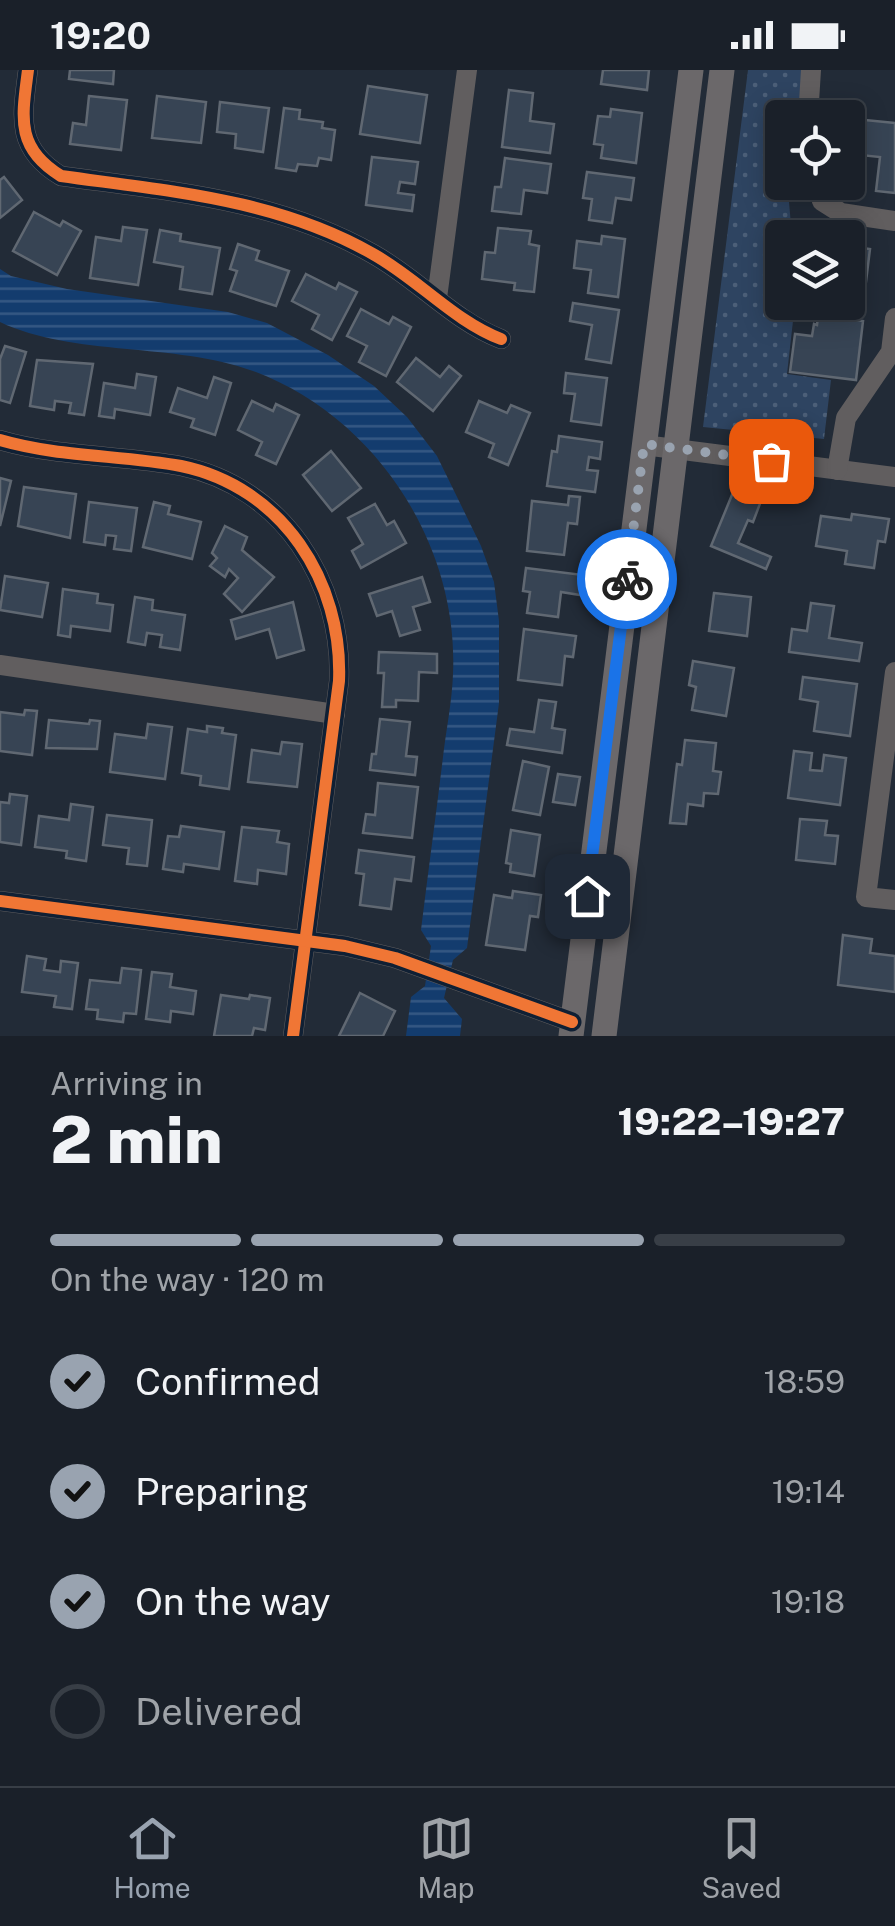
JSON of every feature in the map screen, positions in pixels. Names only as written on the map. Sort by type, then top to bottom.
[{"type":"main road","points":[[578,1031],[644,444],[691,70]]},
{"type":"main road","points":[[604,1036],[722,70]]},
{"type":"street","points":[[28,70],[24,131],[31,150],[61,176],[248,204],[296,219],[372,253],[478,330],[502,339]]},
{"type":"street","points":[[438,298],[467,70]]},
{"type":"street","points":[[809,100],[810,70]]},
{"type":"street","points":[[822,200],[840,214],[895,221]]},
{"type":"street","points":[[837,470],[846,418],[891,352],[895,318]]},
{"type":"street","points":[[0,440],[182,466],[216,478],[264,505],[311,558],[327,592],[340,663],[294,1036]]},
{"type":"street","points":[[644,444],[895,477]]},
{"type":"street","points":[[0,665],[335,714]]},
{"type":"street","points":[[895,672],[866,897],[895,900]]},
{"type":"street","points":[[0,901],[306,940],[396,958],[578,1031]]},
{"type":"shaded area","points":[[748,70],[808,70],[807,100],[765,100],[765,200],[790,200],[791,220],[765,220],[765,320],[793,320],[787,374],[831,380],[824,439],[703,427]]},
{"type":"water","points":[[0,269],[11,276],[67,289],[228,312],[267,323],[328,355],[374,386],[407,417],[437,456],[481,546],[494,582],[499,621],[499,703],[467,948],[453,960],[444,998],[462,1019],[460,1036],[406,1036],[411,997],[425,986],[431,946],[421,930],[453,674],[451,626],[441,578],[425,533],[401,491],[371,452],[337,419],[297,392],[253,371],[191,356],[60,340],[0,322]]},
{"type":"building","points":[[70,70],[114,70],[113,84],[69,79]]},
{"type":"building","points":[[603,70],[649,70],[647,90],[601,84]]},
{"type":"building","points":[[368,86],[427,95],[420,143],[360,134]]},
{"type":"building","points":[[509,90],[533,93],[530,121],[554,124],[550,153],[502,147]]},
{"type":"building","points":[[89,96],[127,100],[121,150],[70,144],[73,123],[86,125]]},
{"type":"building","points":[[157,96],[206,102],[201,143],[152,138]]},
{"type":"building","points":[[220,102],[269,108],[263,152],[235,148],[236,134],[217,132]]},
{"type":"building","points":[[284,108],[300,110],[299,119],[323,122],[322,128],[335,130],[331,160],[319,158],[317,166],[298,164],[296,171],[276,168]]},
{"type":"building","points":[[611,109],[642,113],[636,163],[601,158],[603,145],[594,144],[598,116],[610,117]]},
{"type":"building","points":[[865,120],[895,123],[895,193],[876,191],[880,157],[865,156]]},
{"type":"building","points":[[372,157],[418,162],[415,184],[400,182],[398,193],[414,195],[412,211],[366,205]]},
{"type":"building","points":[[505,158],[551,164],[547,193],[524,190],[521,214],[492,211],[495,187],[501,187]]},
{"type":"building","points":[[587,172],[634,178],[631,200],[616,198],[612,223],[589,220],[592,199],[583,198]]},
{"type":"building","points":[[4,177],[22,200],[0,218],[0,180]]},
{"type":"building","points":[[34,212],[60,226],[63,221],[81,231],[57,275],[13,251]]},
{"type":"building","points":[[123,227],[147,230],[138,285],[90,278],[96,237],[121,241]]},
{"type":"building","points":[[498,228],[531,231],[529,244],[539,246],[534,292],[514,290],[515,283],[482,279],[485,252],[495,253]]},
{"type":"building","points":[[160,230],[181,234],[180,241],[220,248],[212,294],[180,289],[183,267],[154,262]]},
{"type":"building","points":[[602,236],[625,239],[618,297],[588,293],[591,270],[574,268],[577,241],[601,244]]},
{"type":"building","points":[[238,244],[259,251],[256,260],[289,271],[276,306],[230,291],[237,271],[230,269]]},
{"type":"building","points":[[865,248],[870,249],[865,290]]},
{"type":"building","points":[[306,274],[336,289],[339,283],[357,292],[332,340],[312,329],[319,315],[292,301]]},
{"type":"building","points":[[573,303],[619,310],[611,363],[586,359],[592,325],[570,321]]},
{"type":"building","points":[[361,309],[389,324],[393,317],[411,327],[386,376],[359,362],[367,346],[347,336]]},
{"type":"building","points":[[818,320],[863,321],[856,380],[790,372],[795,334],[812,336],[814,324]]},
{"type":"building","points":[[5,346],[26,352],[10,403],[0,400],[0,359]]},
{"type":"building","points":[[416,358],[440,377],[449,366],[461,376],[433,411],[397,382]]},
{"type":"building","points":[[37,360],[93,364],[84,415],[69,413],[71,403],[55,401],[54,410],[30,406]]},
{"type":"building","points":[[566,373],[607,378],[601,425],[571,421],[575,394],[564,393]]},
{"type":"building","points":[[137,374],[156,377],[150,415],[115,409],[114,418],[99,416],[104,383],[135,388]]},
{"type":"building","points":[[214,377],[231,383],[215,435],[191,427],[194,419],[170,412],[178,388],[207,398]]},
{"type":"building","points":[[252,401],[273,411],[276,404],[299,415],[276,464],[256,455],[262,442],[238,430]]},
{"type":"building","points":[[479,401],[507,413],[511,405],[530,413],[508,465],[489,457],[494,444],[466,432]]},
{"type":"building","points":[[559,436],[602,442],[600,459],[589,457],[587,470],[598,471],[595,492],[547,486],[552,451],[557,452]]},
{"type":"building","points":[[331,451],[361,488],[332,511],[303,475]]},
{"type":"building","points":[[0,478],[11,481],[0,526]]},
{"type":"building","points":[[24,487],[76,494],[70,538],[18,526]]},
{"type":"building","points":[[734,490],[761,501],[753,522],[748,520],[738,543],[771,557],[766,569],[711,546]]},
{"type":"building","points":[[569,496],[580,497],[577,524],[568,523],[564,555],[527,551],[532,501],[568,505]]},
{"type":"building","points":[[89,502],[137,508],[131,551],[114,549],[116,536],[106,535],[105,545],[84,542]]},
{"type":"building","points":[[154,502],[170,506],[168,514],[201,522],[192,559],[143,547]]},
{"type":"building","points":[[375,504],[387,525],[394,521],[406,543],[361,568],[352,551],[363,544],[348,518]]},
{"type":"building","points":[[852,514],[889,519],[885,542],[878,541],[874,568],[845,564],[847,551],[816,546],[821,516],[851,520]]},
{"type":"building","points":[[225,526],[247,537],[242,550],[274,577],[242,612],[224,594],[238,578],[229,569],[225,577],[210,566],[217,558],[212,553]]},
{"type":"building","points":[[526,568],[583,575],[580,595],[561,592],[558,617],[527,613],[530,592],[523,591]]},
{"type":"building","points":[[5,576],[48,583],[42,617],[0,610]]},
{"type":"building","points":[[422,577],[430,602],[413,607],[420,630],[400,636],[392,611],[377,616],[369,594]]},
{"type":"building","points":[[63,589],[98,594],[97,603],[113,605],[110,631],[71,626],[70,637],[58,635]]},
{"type":"building","points":[[714,593],[751,597],[747,636],[709,631]]},
{"type":"building","points":[[135,597],[153,600],[152,610],[185,615],[180,650],[160,647],[162,635],[147,633],[145,645],[128,642]]},
{"type":"building","points":[[293,602],[304,650],[277,658],[269,629],[236,639],[231,620]]},
{"type":"building","points":[[811,603],[834,606],[829,638],[862,643],[859,661],[789,652],[792,629],[807,631]]},
{"type":"building","points":[[524,629],[576,636],[573,657],[565,656],[562,685],[518,680]]},
{"type":"building","points":[[379,652],[437,654],[437,673],[419,672],[418,701],[396,700],[396,707],[382,707],[384,673],[378,673]]},
{"type":"building","points":[[693,661],[734,668],[726,716],[692,710],[696,687],[689,685]]},
{"type":"building","points":[[803,677],[857,684],[850,736],[814,731],[818,702],[800,699]]},
{"type":"building","points":[[539,700],[556,702],[552,728],[565,730],[562,753],[507,745],[510,729],[534,732]]},
{"type":"building","points":[[25,710],[37,711],[32,755],[0,751],[0,712],[24,715]]},
{"type":"building","points":[[380,719],[410,722],[406,756],[417,757],[415,775],[370,770]]},
{"type":"building","points":[[49,720],[89,724],[90,720],[100,721],[97,749],[46,748]]},
{"type":"building","points":[[148,724],[172,727],[165,779],[110,772],[115,734],[146,738]]},
{"type":"building","points":[[207,726],[236,735],[229,789],[200,785],[201,776],[182,773],[188,729],[207,732]]},
{"type":"building","points":[[685,740],[716,743],[713,771],[721,772],[718,794],[704,793],[703,806],[688,804],[686,824],[670,823],[677,764],[682,765]]},
{"type":"building","points":[[282,742],[302,744],[297,787],[248,782],[252,750],[280,754]]},
{"type":"building","points":[[794,751],[812,753],[810,770],[822,771],[824,755],[846,758],[840,805],[788,798]]},
{"type":"building","points":[[523,761],[549,767],[540,815],[513,810]]},
{"type":"building","points":[[558,774],[580,777],[575,805],[553,802]]},
{"type":"building","points":[[378,783],[418,787],[412,838],[363,833],[366,814],[375,815]]},
{"type":"building","points":[[10,794],[27,796],[21,845],[0,842],[0,802],[9,803]]},
{"type":"building","points":[[71,804],[93,807],[86,861],[66,858],[67,851],[35,847],[39,816],[69,820]]},
{"type":"building","points":[[107,815],[152,820],[147,866],[127,864],[129,848],[103,845]]},
{"type":"building","points":[[800,819],[827,821],[825,835],[838,836],[835,864],[796,860]]},
{"type":"building","points":[[181,826],[224,832],[219,869],[184,864],[183,872],[163,869],[168,836],[179,837]]},
{"type":"building","points":[[242,827],[279,831],[277,842],[289,844],[286,874],[258,870],[257,884],[235,881]]},
{"type":"building","points":[[511,830],[540,835],[534,876],[510,872],[511,864],[506,863]]},
{"type":"building","points":[[359,850],[414,857],[411,881],[395,879],[391,909],[360,905],[364,874],[356,873]]},
{"type":"building","points":[[513,891],[541,895],[538,917],[530,916],[525,950],[486,945],[494,895],[512,898]]},
{"type":"building","points":[[843,935],[872,939],[870,953],[895,956],[895,992],[838,985]]},
{"type":"building","points":[[27,956],[46,959],[44,970],[60,972],[61,961],[78,963],[72,1009],[54,1007],[56,996],[22,992]]},
{"type":"building","points":[[122,968],[141,970],[136,1014],[124,1013],[123,1022],[97,1019],[98,1010],[86,1009],[90,980],[120,983]]},
{"type":"building","points":[[152,972],[172,974],[170,987],[196,991],[193,1014],[171,1011],[170,1022],[146,1019]]},
{"type":"building","points":[[360,993],[395,1011],[383,1036],[339,1036]]},
{"type":"building","points":[[221,995],[270,998],[265,1030],[254,1028],[252,1036],[214,1036]]},
{"type":"cycle path","points":[[28,70],[24,117],[29,143],[46,165],[61,176],[221,200],[299,221],[373,254],[468,322],[501,339]]},
{"type":"cycle path","points":[[0,440],[44,450],[181,466],[217,477],[277,517],[300,544],[318,575],[338,644],[339,681],[293,1036]]},
{"type":"cycle path","points":[[0,901],[345,946],[395,958],[572,1022]]},
{"type":"way so far","points":[[627,579],[644,444],[771,461]]},
{"type":"route","points":[[587,896],[627,579]]}]
